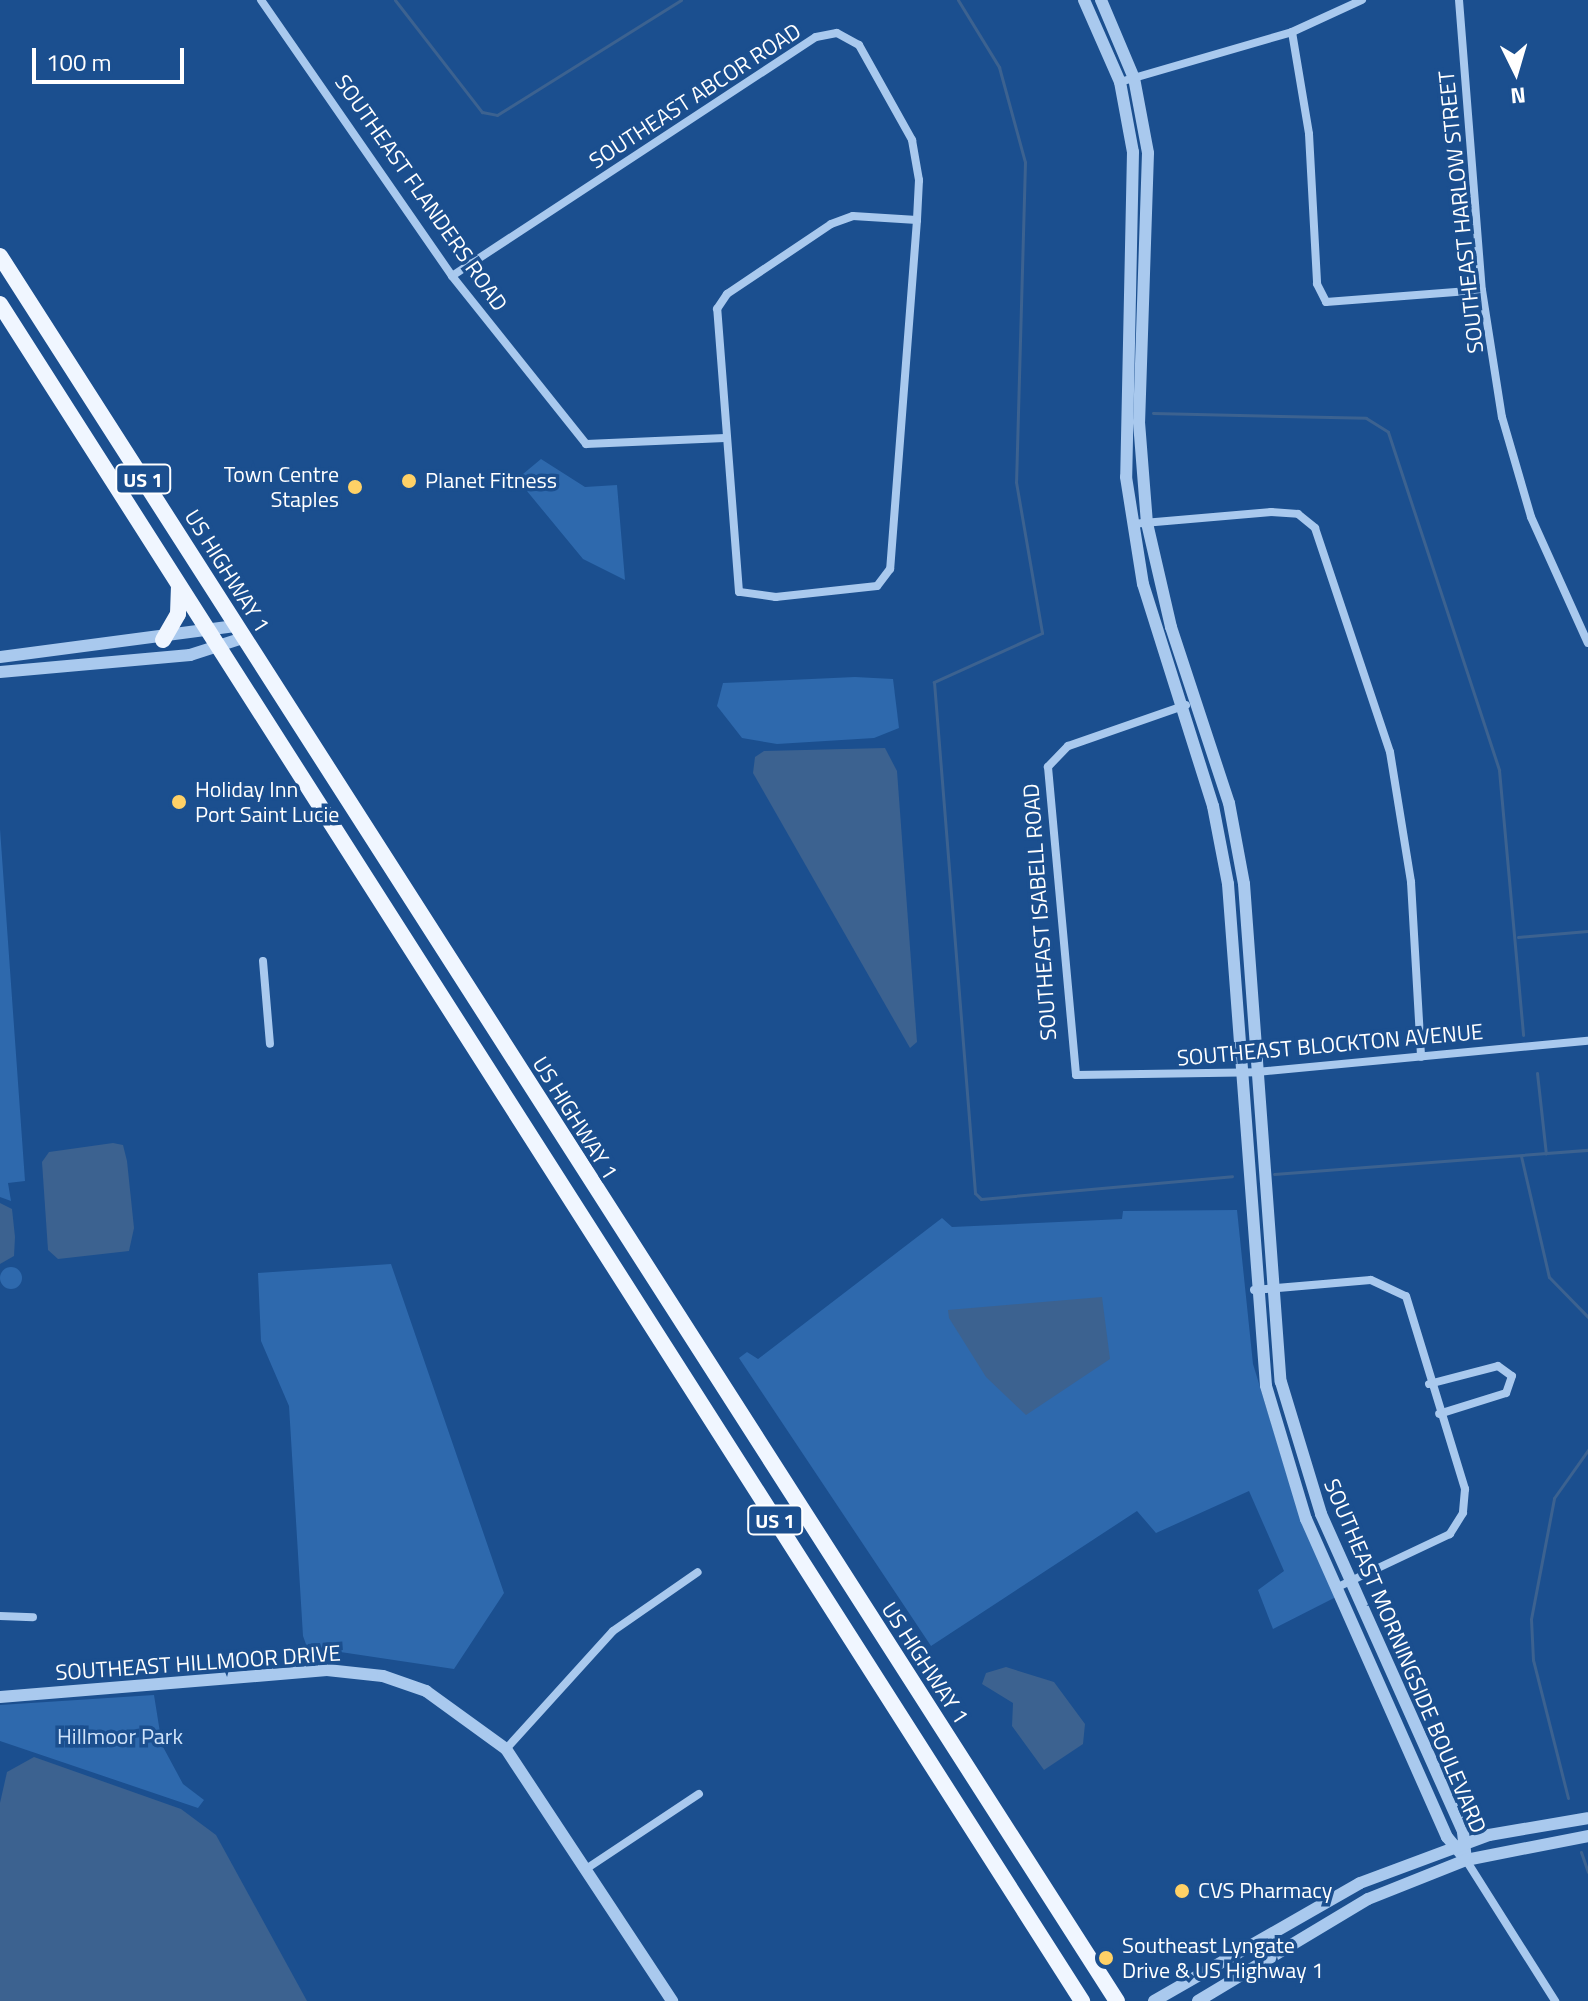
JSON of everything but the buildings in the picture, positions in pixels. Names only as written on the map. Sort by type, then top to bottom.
[{"type":"main road","name":"US HIGHWAY 1","points":[[0,256],[810,1526],[1117,2001]]},
{"type":"main road","name":"US 1","points":[[0,304],[1082,2001]]},
{"type":"main road","points":[[163,640],[178,614],[179,586]]},
{"type":"main road","points":[[443,1000],[483,1013]]},
{"type":"main road","points":[[468,1039],[508,1054]]},
{"type":"main road","points":[[774,1518],[810,1526]]},
{"type":"main road","points":[[790,1544],[807,1544],[833,1561]]},
{"type":"street","name":"SOUTHEAST FLANDERS ROAD","points":[[261,0],[452,276],[586,444],[725,438]]},
{"type":"street","name":"SOUTHEAST MORNINGSIDE BOULEVARD","points":[[1084,0],[1120,82],[1136,223],[1127,373],[1132,524],[1181,707],[1213,806],[1228,884],[1253,1290],[1280,1439],[1338,1587],[1395,1718],[1461,1844]]},
{"type":"street","name":"SOUTHEAST MORNINGSIDE BOULEVARD","points":[[1101,0],[1134,78],[1148,153],[1151,226],[1142,375],[1147,523],[1198,702],[1244,884],[1270,1289],[1295,1435],[1352,1582],[1410,1712],[1466,1860]]},
{"type":"street","points":[[1120,82],[1292,32],[1362,0]]},
{"type":"street","name":"SOUTHEAST HARLOW STREET","points":[[1459,0],[1482,290],[1502,417],[1531,517],[1588,643]]},
{"type":"street","points":[[1292,32],[1312,164],[1317,284],[1326,302],[1482,290]]},
{"type":"street","name":"SOUTHEAST ABCOR ROAD","points":[[452,276],[816,37],[837,33],[859,45],[912,140],[917,220],[885,582],[776,597],[739,592],[725,438]]},
{"type":"street","points":[[725,438],[715,326],[727,294],[831,224],[875,215],[917,220]]},
{"type":"street","points":[[1136,223],[1151,226]]},
{"type":"street","points":[[1127,373],[1142,375]]},
{"type":"street","points":[[1132,524],[1271,512],[1298,514],[1315,528],[1390,752],[1411,882],[1421,1057]]},
{"type":"street","points":[[0,672],[213,642],[240,632]]},
{"type":"street","points":[[0,657],[163,640],[213,642]]},
{"type":"street","name":"SOUTHEAST ISABELL ROAD","points":[[1076,1075],[1048,767],[1068,746],[1198,702]]},
{"type":"street","points":[[263,961],[270,1044]]},
{"type":"street","name":"SOUTHEAST BLOCKTON AVENUE","points":[[1076,1075],[1257,1072],[1588,1041]]},
{"type":"street","points":[[1253,1290],[1371,1280],[1406,1296],[1429,1384],[1465,1489],[1463,1513],[1432,1545],[1338,1587]]},
{"type":"street","points":[[1429,1384],[1498,1366],[1512,1376],[1506,1393],[1439,1414]]},
{"type":"street","points":[[1280,1439],[1295,1435]]},
{"type":"street","points":[[506,1749],[613,1631],[698,1572]]},
{"type":"street","points":[[0,1616],[33,1617]]},
{"type":"street","name":"SOUTHEAST HILLMOOR DRIVE","points":[[0,1697],[363,1673],[450,1702],[506,1749],[589,1867],[672,2001]]},
{"type":"street","points":[[1395,1718],[1410,1712]]},
{"type":"street","points":[[589,1867],[699,1794]]},
{"type":"street","points":[[1154,2001],[1360,1883],[1461,1844],[1588,1818]]},
{"type":"street","points":[[1198,2001],[1368,1899],[1466,1860],[1588,1836]]},
{"type":"street","points":[[1466,1860],[1555,2001]]},
{"type":"green space","points":[[541,459],[585,487],[617,485],[625,580],[583,559],[517,479]]},
{"type":"green space","points":[[855,677],[893,679],[899,728],[874,738],[777,744],[742,738],[717,706],[723,683]]},
{"type":"green space","points":[[0,829],[25,1181],[8,1183],[11,1201],[0,1197]]},
{"type":"green space","points":[[1237,1210],[1253,1364],[1301,1521],[1336,1597],[1273,1629],[1258,1590],[1284,1571],[1249,1491],[1156,1533],[1137,1511],[931,1646],[739,1358],[747,1352],[758,1359],[942,1218],[952,1227],[1122,1219],[1123,1211]]},
{"type":"green space","points":[[391,1264],[504,1593],[454,1669],[307,1647],[303,1636],[289,1406],[261,1341],[258,1273]]},
{"type":"green space","points":[[7,1267],[15,1267],[22,1278],[15,1289],[7,1289],[0,1282],[0,1274]]},
{"type":"green space","name":"Hillmoor Park","points":[[154,1695],[162,1745],[183,1784],[204,1800],[198,1808],[0,1741],[0,1705]]},
{"type":"shaded area","points":[[885,748],[897,771],[917,1042],[910,1048],[753,773],[755,757],[764,751]]},
{"type":"shaded area","points":[[113,1143],[123,1145],[127,1161],[134,1228],[129,1251],[58,1259],[48,1250],[42,1162],[49,1152]]},
{"type":"shaded area","points":[[0,1203],[12,1209],[15,1237],[14,1256],[0,1264]]},
{"type":"shaded area","points":[[1102,1297],[1110,1359],[1026,1415],[986,1377],[949,1318],[948,1310]]},
{"type":"shaded area","points":[[1006,1667],[1054,1682],[1085,1724],[1083,1744],[1044,1770],[1012,1726],[1013,1703],[982,1684],[986,1673]]},
{"type":"shaded area","points":[[34,1757],[181,1809],[216,1835],[307,2001],[0,2001],[0,1803],[7,1772]]},
{"type":"waterway","points":[[395,0],[482,112],[497,115],[681,0]]},
{"type":"waterway","points":[[958,0],[999,67],[1025,162],[1016,482],[1042,633],[934,682],[975,1193],[981,1199],[1232,1176]]},
{"type":"waterway","points":[[1153,413],[1366,418],[1388,432],[1499,770],[1523,1035]]},
{"type":"waterway","points":[[1518,937],[1588,931]]},
{"type":"waterway","points":[[1537,1073],[1546,1154]]},
{"type":"waterway","points":[[1274,1174],[1588,1150]]},
{"type":"waterway","points":[[1521,1156],[1549,1277],[1588,1317]]},
{"type":"waterway","points":[[1568,1798],[1533,1660],[1531,1619],[1554,1498],[1588,1450]]},
{"type":"waterway","points":[[1581,1852],[1588,1872]]},
{"type":"place","name":"Planet Fitness","points":[[409,481]]},
{"type":"place","name":"Town Centre Staples","points":[[355,487]]},
{"type":"place","name":"Holiday Inn Port Saint Lucie","points":[[179,802]]},
{"type":"place","name":"CVS Pharmacy","points":[[1182,1891]]},
{"type":"place","name":"Southeast Lyngate Drive & US Highway 1","points":[[1106,1958]]}]
